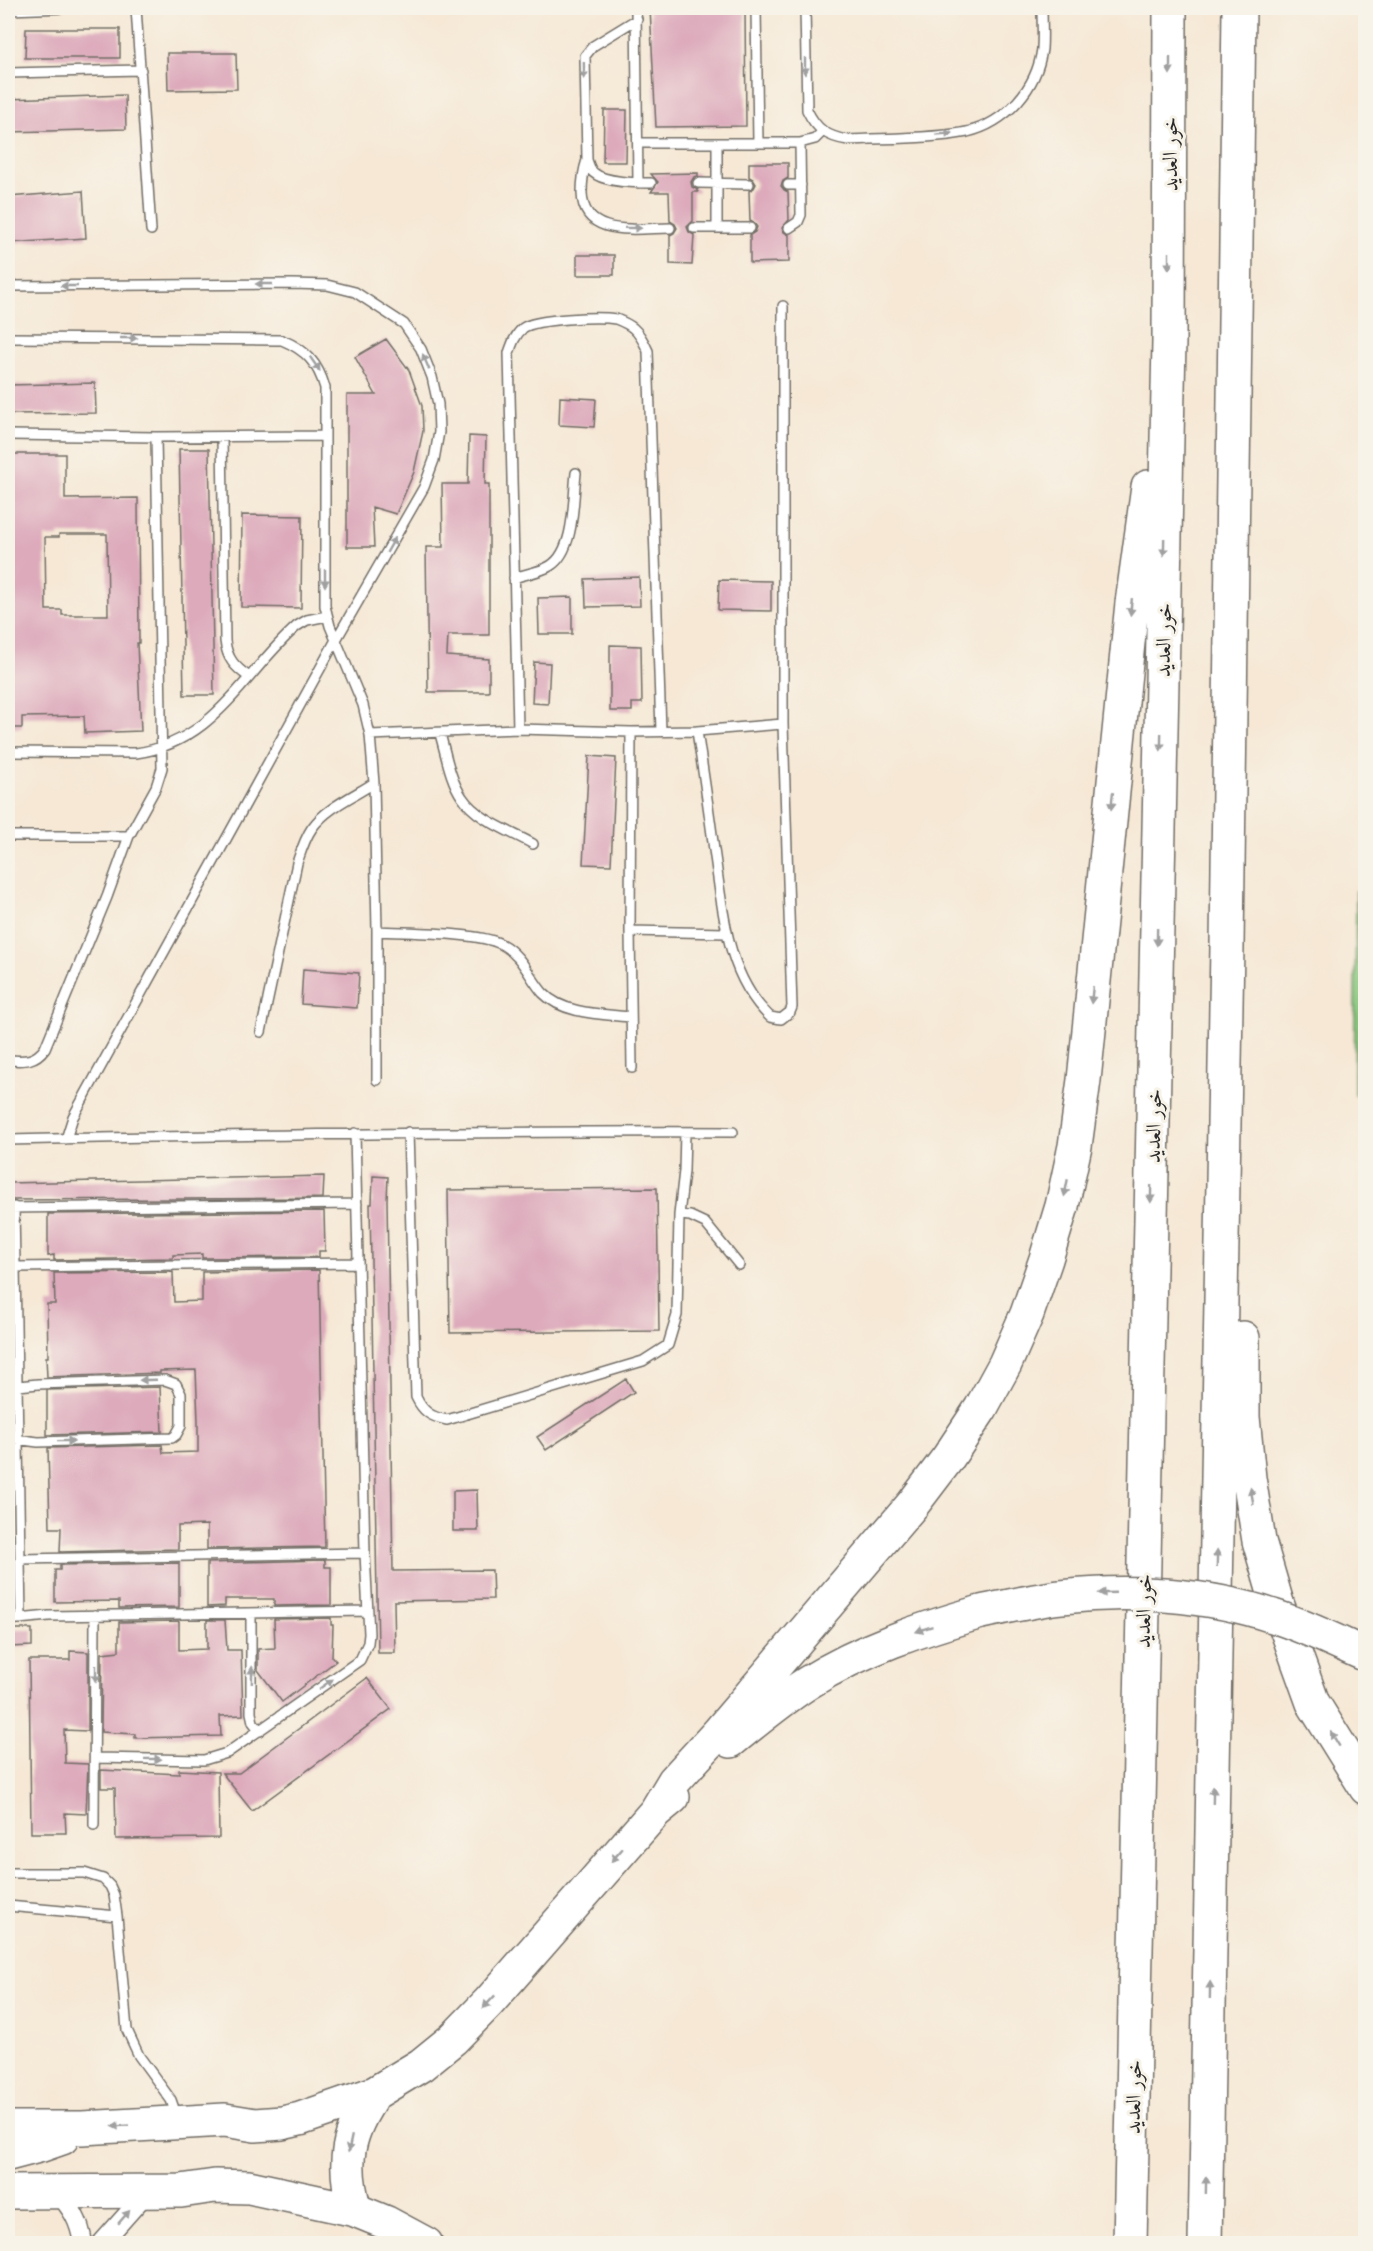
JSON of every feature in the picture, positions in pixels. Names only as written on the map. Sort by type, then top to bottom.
[{"type":"highway","name":"خور العديد","points":[[1130,2244],[1169,341],[1170,8]]},
{"type":"highway","points":[[1205,2244],[1227,946],[1239,8]]},
{"type":"highway","points":[[656,1811],[674,1781],[786,1654],[913,1504],[948,1458],[981,1408],[1005,1364],[1027,1314],[1046,1260],[1075,1146],[1084,1080],[1132,603],[1169,341]]},
{"type":"highway","points":[[1227,946],[1243,1093],[1243,1417],[1250,1488],[1259,1541],[1277,1603],[1313,1703],[1365,1788]]},
{"type":"highway","points":[[8,2128],[82,2128],[225,2120],[263,2125],[300,2119],[375,2092],[421,2065],[453,2039],[489,2002],[656,1811],[682,1790],[730,1742],[812,1680],[864,1653],[924,1628],[981,1612],[1069,1596],[1109,1593],[1170,1596],[1234,1605],[1272,1615],[1365,1654]]},
{"type":"highway","points":[[354,2210],[348,2179],[348,2148],[354,2128],[375,2092]]},
{"type":"highway","points":[[8,2154],[42,2145],[82,2128]]},
{"type":"highway","points":[[8,2192],[181,2191],[215,2186],[249,2187],[354,2210],[387,2223],[426,2244]]},
{"type":"street","points":[[56,2191],[71,2208],[81,2228],[83,2244]]},
{"type":"street","points":[[101,2244],[148,2191]]},
{"type":"lane","points":[[8,10],[65,8]]},
{"type":"lane","points":[[136,8],[151,230]]},
{"type":"lane","points":[[636,8],[638,183]]},
{"type":"lane","points":[[756,8],[758,143]]},
{"type":"lane","points":[[805,8],[807,110],[812,122],[822,132],[834,138],[848,140],[950,134],[975,129],[998,118],[1023,95],[1038,65],[1042,48],[1042,8]]},
{"type":"lane","points":[[637,19],[593,46],[585,56],[587,160],[591,171],[597,176],[651,183]]},
{"type":"lane","points":[[8,73],[141,70]]},
{"type":"lane","points":[[639,143],[800,143],[815,139],[822,132]]},
{"type":"lane","points":[[789,228],[800,219],[800,143]]},
{"type":"lane","points":[[717,144],[717,228]]},
{"type":"lane","points":[[587,160],[582,173],[582,203],[586,214],[594,221],[610,227],[670,228]]},
{"type":"lane","points":[[698,183],[749,184]]},
{"type":"lane","points":[[788,185],[801,185]]},
{"type":"lane","points":[[694,228],[750,228]]},
{"type":"lane","points":[[8,286],[327,285],[356,292],[404,324],[421,349],[432,376],[438,404],[439,432],[434,460],[424,487],[337,638],[73,1117],[66,1139]]},
{"type":"lane","points":[[698,731],[726,933],[736,966],[757,1002],[770,1017],[775,1019],[786,1017],[792,1007],[783,724],[783,306]]},
{"type":"lane","points":[[518,729],[508,367],[513,340],[522,329],[534,322],[604,318],[619,320],[632,327],[642,338],[648,351],[661,731]]},
{"type":"lane","points":[[8,338],[282,340],[298,347],[311,358],[321,372],[325,388],[325,595],[327,616],[363,705],[370,735],[374,783],[377,1080]]},
{"type":"lane","points":[[8,435],[325,436]]},
{"type":"lane","points":[[8,1060],[28,1061],[38,1056],[45,1048],[107,897],[129,836],[160,778],[163,747],[156,437]]},
{"type":"lane","points":[[222,437],[225,641],[230,660],[236,668],[249,677]]},
{"type":"lane","points":[[514,578],[549,567],[566,549],[576,473]]},
{"type":"lane","points":[[8,752],[136,753],[163,747],[203,726],[297,626],[307,620],[327,616]]},
{"type":"lane","points":[[370,735],[440,734],[518,729],[698,731],[783,724]]},
{"type":"lane","points":[[631,732],[632,1068]]},
{"type":"lane","points":[[440,734],[456,785],[470,807],[481,816],[533,844]]},
{"type":"lane","points":[[261,1032],[295,874],[312,827],[327,813],[374,783]]},
{"type":"lane","points":[[8,836],[129,836]]},
{"type":"lane","points":[[377,931],[486,938],[495,941],[519,959],[543,993],[555,1002],[578,1010],[631,1017]]},
{"type":"lane","points":[[630,931],[726,933]]},
{"type":"lane","points":[[8,1140],[408,1132],[733,1132]]},
{"type":"lane","points":[[408,1132],[416,1397],[420,1406],[428,1414],[447,1420],[644,1361],[668,1344],[677,1315],[679,1215],[684,1171],[685,1132]]},
{"type":"lane","points":[[95,1758],[212,1759],[227,1753],[360,1660],[368,1643],[355,1133]]},
{"type":"lane","points":[[21,1619],[19,1440],[13,1386],[15,1267],[11,1207],[357,1204]]},
{"type":"lane","points":[[679,1215],[690,1216],[705,1223],[739,1265]]},
{"type":"lane","points":[[15,1267],[358,1263]]},
{"type":"lane","points":[[8,1438],[38,1442],[172,1438],[180,1431],[181,1426],[182,1394],[176,1384],[165,1380],[13,1386]]},
{"type":"lane","points":[[20,1559],[365,1553]]},
{"type":"lane","points":[[8,1620],[49,1616],[368,1611]]},
{"type":"lane","points":[[251,1613],[251,1713],[253,1722],[260,1731]]},
{"type":"lane","points":[[94,1615],[94,1825]]},
{"type":"lane","points":[[8,1873],[94,1875],[103,1879],[110,1886],[114,1895],[117,1916],[127,2030],[139,2056],[171,2100],[178,2123]]},
{"type":"lane","points":[[8,1906],[117,1916]]},
{"type":"green space","points":[[1363,889],[1366,902],[1365,1098],[1354,1095],[1356,891]]},
{"type":"building","points":[[650,8],[745,8],[746,126],[656,127]]},
{"type":"building","points":[[26,29],[120,29],[120,58],[25,58]]},
{"type":"building","points":[[167,53],[236,53],[237,89],[168,90]]},
{"type":"building","points":[[125,95],[126,129],[8,132],[8,99]]},
{"type":"building","points":[[604,110],[627,110],[626,162],[603,162]]},
{"type":"building","points":[[749,163],[788,163],[788,178],[781,186],[788,192],[789,220],[782,228],[789,235],[789,262],[750,263],[750,235],[757,227],[750,221],[749,191],[756,184],[749,177]]},
{"type":"building","points":[[698,173],[698,176],[694,177],[691,182],[692,187],[698,192],[693,192],[693,221],[687,227],[694,235],[692,265],[670,264],[670,235],[677,228],[670,221],[669,192],[651,192],[658,182],[651,174]]},
{"type":"building","points":[[83,191],[86,238],[8,243],[8,197]]},
{"type":"building","points":[[577,255],[614,255],[614,275],[577,275]]},
{"type":"building","points":[[386,339],[409,370],[422,406],[423,431],[414,472],[396,514],[372,507],[374,547],[347,547],[347,395],[376,395],[355,357]]},
{"type":"building","points":[[95,383],[96,413],[8,414],[8,385]]},
{"type":"building","points":[[560,397],[596,399],[594,427],[559,425]]},
{"type":"building","points":[[469,436],[486,437],[485,484],[489,484],[489,635],[448,635],[447,656],[489,659],[489,692],[428,692],[426,547],[443,547],[442,484],[468,484]]},
{"type":"building","points":[[179,449],[209,449],[214,695],[184,695]]},
{"type":"building","points":[[8,454],[65,454],[65,499],[138,498],[139,643],[137,643],[141,731],[85,733],[84,716],[22,717],[22,728],[8,728]],"holes":[[[59,534],[107,534],[108,615],[62,615],[62,610],[46,610],[45,537],[59,537]]]},
{"type":"building","points":[[242,515],[302,516],[301,608],[241,607]]},
{"type":"building","points":[[639,577],[640,606],[586,607],[585,579]]},
{"type":"building","points":[[719,580],[771,581],[771,611],[718,610]]},
{"type":"building","points":[[572,597],[572,634],[539,634],[538,598]]},
{"type":"building","points":[[610,645],[641,646],[642,703],[632,703],[632,711],[610,711]]},
{"type":"building","points":[[534,662],[550,663],[548,704],[532,703]]},
{"type":"building","points":[[589,756],[616,758],[611,865],[583,864]]},
{"type":"building","points":[[303,969],[359,973],[357,1008],[301,1004]]},
{"type":"building","points":[[324,1176],[323,1198],[8,1200],[8,1183]]},
{"type":"building","points":[[373,1176],[388,1177],[393,1571],[492,1570],[493,1599],[394,1601],[395,1653],[378,1653],[370,1204],[372,1204]]},
{"type":"building","points":[[657,1188],[659,1331],[450,1333],[448,1190]]},
{"type":"building","points":[[324,1211],[325,1251],[319,1251],[319,1257],[202,1258],[202,1254],[173,1255],[173,1258],[54,1260],[54,1255],[48,1256],[48,1214]]},
{"type":"building","points":[[319,1270],[325,1547],[207,1549],[207,1525],[178,1526],[178,1549],[60,1552],[61,1528],[50,1528],[48,1448],[162,1445],[163,1453],[198,1452],[198,1421],[196,1370],[47,1377],[47,1304],[55,1304],[54,1273],[173,1272],[174,1302],[202,1301],[202,1272]]},
{"type":"building","points":[[626,1379],[634,1392],[546,1450],[537,1437]]},
{"type":"building","points":[[160,1387],[162,1432],[47,1435],[47,1390]]},
{"type":"building","points":[[477,1490],[478,1531],[453,1531],[453,1491]]},
{"type":"building","points":[[325,1560],[325,1567],[331,1567],[331,1605],[274,1606],[274,1599],[225,1599],[225,1606],[207,1607],[207,1563]]},
{"type":"building","points":[[179,1563],[179,1607],[119,1608],[119,1601],[55,1602],[55,1570],[60,1570],[60,1565]]},
{"type":"building","points":[[331,1618],[331,1625],[333,1625],[332,1657],[336,1661],[282,1702],[258,1670],[258,1649],[275,1648],[274,1619]]},
{"type":"building","points":[[207,1620],[225,1620],[227,1650],[241,1650],[243,1715],[220,1716],[221,1736],[135,1738],[135,1734],[101,1732],[102,1653],[119,1651],[119,1622],[179,1621],[179,1650],[207,1649]]},
{"type":"building","points":[[8,1629],[32,1629],[32,1646],[8,1647]]},
{"type":"building","points":[[70,1651],[88,1652],[88,1731],[64,1730],[65,1763],[88,1764],[86,1814],[65,1813],[66,1833],[31,1833],[29,1660],[70,1660]]},
{"type":"building","points":[[367,1678],[391,1709],[252,1811],[222,1773],[239,1773]]},
{"type":"building","points":[[101,1770],[179,1774],[179,1770],[218,1772],[219,1838],[116,1839],[115,1788],[101,1788]]}]
